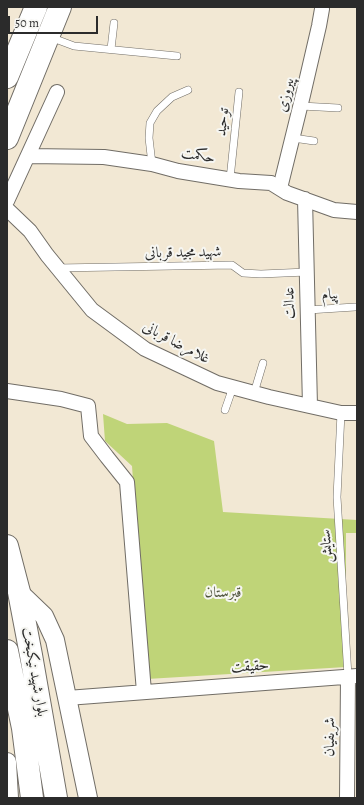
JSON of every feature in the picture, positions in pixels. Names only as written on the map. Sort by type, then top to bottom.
[{"type":"main road","points":[[7,77],[36,7]]},
{"type":"main road","points":[[7,138],[60,7]]},
{"type":"main road","name":"بلوار شهید نیکبخت","points":[[7,546],[19,592],[56,798]]},
{"type":"main road","name":"بلوار شهید نیکبخت","points":[[7,651],[22,728],[32,798]]},
{"type":"street","name":"پیروزی","points":[[280,188],[301,106],[322,9]]},
{"type":"street","points":[[7,201],[57,92]]},
{"type":"street","name":"حکمت","points":[[28,156],[104,157],[152,164],[178,171],[239,181],[272,183],[287,193],[334,210],[357,212]]},
{"type":"street","name":"عدالت","points":[[305,200],[310,406]]},
{"type":"street","name":"غلامرضا قربانی","points":[[7,209],[30,231],[46,255],[92,310],[145,349],[217,383],[233,388],[341,413],[357,413]]},
{"type":"street","points":[[7,391],[61,399],[88,406],[91,436],[127,482],[144,692]]},
{"type":"street","points":[[19,592],[44,616],[55,640],[88,798]]},
{"type":"street","name":"حقیقت","points":[[67,698],[354,678]]},
{"type":"street","name":"شریفیان","points":[[347,798],[354,678]]},
{"type":"street","points":[[7,762],[9,798]]},
{"type":"lane","points":[[111,49],[114,23]]},
{"type":"lane","points":[[48,36],[74,46],[177,56]]},
{"type":"lane","points":[[152,164],[149,138],[150,123],[157,111],[172,97],[188,90]]},
{"type":"lane","name":"توحید","points":[[230,179],[239,92]]},
{"type":"lane","points":[[301,106],[338,108]]},
{"type":"lane","points":[[293,138],[314,141]]},
{"type":"lane","name":"شهید مجید قربانی","points":[[57,268],[232,265],[243,273],[261,274],[307,272]]},
{"type":"lane","name":"پیام","points":[[308,310],[355,307]]},
{"type":"lane","points":[[254,393],[263,363]]},
{"type":"lane","points":[[224,410],[233,388]]},
{"type":"lane","name":"ستایش","points":[[341,413],[337,497],[354,678]]},
{"type":"green space","name":"قبرستان","points":[[103,414],[127,424],[167,423],[214,441],[223,512],[357,520],[357,533],[346,533],[346,667],[147,679],[132,466],[105,441]]}]
